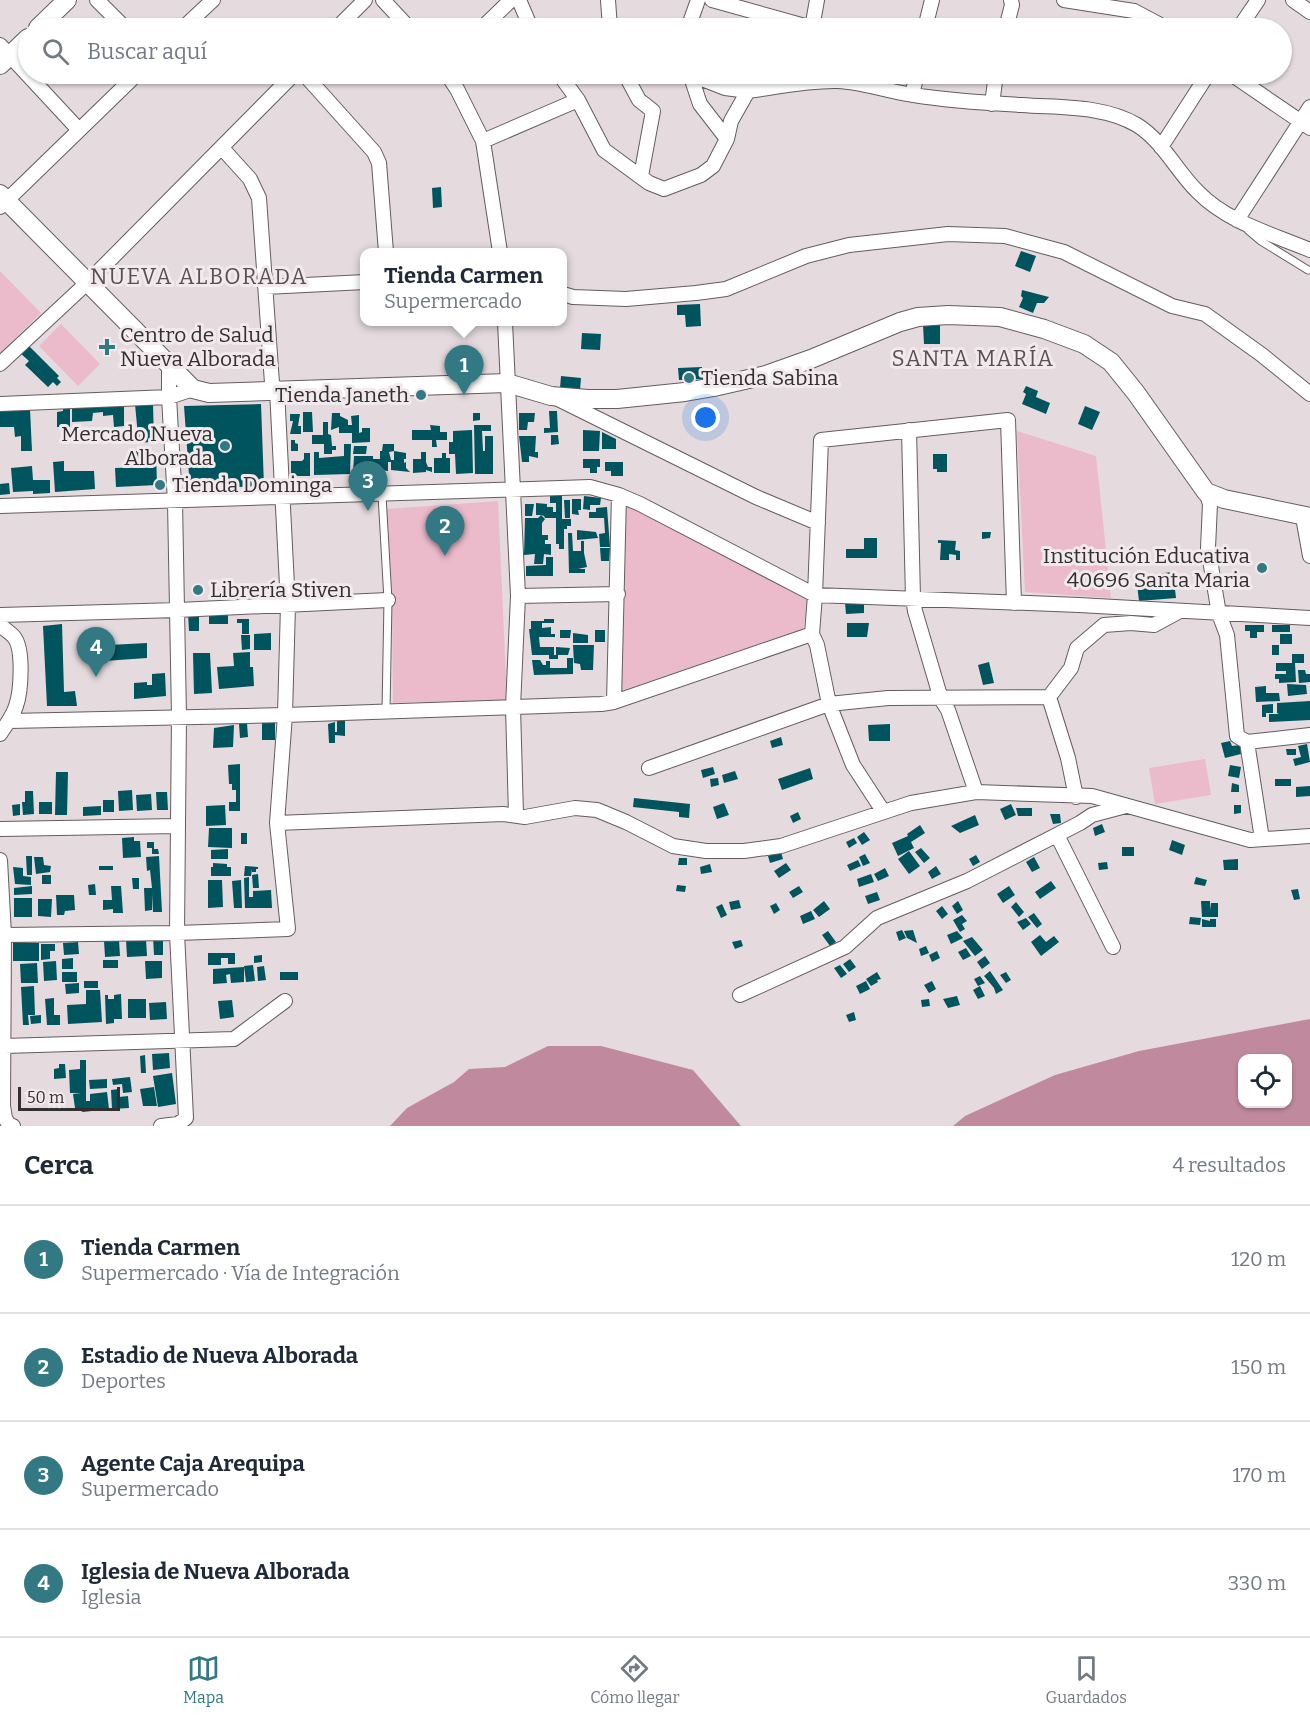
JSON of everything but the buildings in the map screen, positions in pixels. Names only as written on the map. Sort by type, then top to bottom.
[{"type":"main road","points":[[48,18],[67,0]]},
{"type":"main road","points":[[3,55],[18,45]]},
{"type":"main road","points":[[2,201],[88,282],[169,367],[193,388],[209,393],[507,383],[551,396],[617,399],[714,387],[766,375],[918,317],[948,315],[1000,317],[1044,329],[1084,344],[1100,353],[1136,393],[1206,492],[1224,499],[1307,517]]},
{"type":"street","points":[[97,0],[115,18]]},
{"type":"street","points":[[194,18],[213,0]]},
{"type":"street","points":[[348,18],[365,0]]},
{"type":"street","points":[[383,0],[400,18]]},
{"type":"street","points":[[492,18],[511,0]]},
{"type":"street","points":[[519,0],[527,18]]},
{"type":"street","points":[[608,0],[609,18]]},
{"type":"street","points":[[684,18],[688,0]]},
{"type":"street","points":[[691,18],[699,0]]},
{"type":"street","points":[[699,0],[700,18]]},
{"type":"street","points":[[712,0],[776,18]]},
{"type":"street","points":[[814,18],[817,0]]},
{"type":"street","points":[[928,18],[932,0]]},
{"type":"street","points":[[1009,18],[1011,0]]},
{"type":"street","points":[[1064,0],[1114,3],[1147,18]]},
{"type":"street","points":[[1246,18],[1258,0]]},
{"type":"street","points":[[1293,0],[1310,12]]},
{"type":"street","points":[[3,55],[18,70]]},
{"type":"street","points":[[32,84],[79,130]]},
{"type":"street","points":[[2,201],[127,84]]},
{"type":"street","points":[[0,364],[88,282],[284,84]]},
{"type":"street","points":[[313,84],[374,152],[379,163],[386,248]]},
{"type":"street","points":[[454,84],[483,141],[499,248]]},
{"type":"street","points":[[566,84],[578,100],[604,150],[649,183],[664,189],[701,175],[713,166],[727,139],[731,121],[748,91]]},
{"type":"street","points":[[630,84],[639,100],[653,111],[641,176]]},
{"type":"street","points":[[693,84],[700,104],[727,139]]},
{"type":"street","points":[[713,84],[748,91],[780,84]]},
{"type":"street","points":[[863,84],[912,95],[992,104],[1101,111],[1122,117],[1140,127],[1161,147],[1198,193],[1237,220],[1310,250]]},
{"type":"street","points":[[912,95],[915,84]]},
{"type":"street","points":[[992,104],[995,84]]},
{"type":"street","points":[[1161,147],[1202,84]]},
{"type":"street","points":[[1246,84],[1305,125]]},
{"type":"street","points":[[483,141],[578,100]]},
{"type":"street","points":[[1237,220],[1305,125],[1310,107]]},
{"type":"street","points":[[4,935],[288,929],[277,823],[285,715],[288,604],[276,390],[272,383],[259,198],[250,179],[222,148]]},
{"type":"street","points":[[567,295],[626,299],[696,294],[726,289],[806,256],[849,245],[948,234],[1005,236],[1064,252],[1172,306],[1205,314],[1262,355],[1310,394]]},
{"type":"street","points":[[265,287],[360,282]]},
{"type":"street","points":[[505,326],[518,596],[513,707],[516,815]]},
{"type":"street","points":[[161,1126],[178,1124],[186,1118],[177,933],[178,610],[169,367]]},
{"type":"street","points":[[0,404],[169,397],[193,388]]},
{"type":"street","points":[[551,396],[756,497],[818,523]]},
{"type":"street","points":[[883,811],[853,765],[829,704],[817,645],[812,634],[820,440],[1008,420],[1014,603]]},
{"type":"street","points":[[909,430],[913,598],[941,699],[948,710],[976,792]]},
{"type":"street","points":[[0,506],[282,499],[514,488],[590,487],[640,504],[815,595],[1310,618]]},
{"type":"street","points":[[1206,492],[1210,504],[1208,548],[1219,614],[1227,635],[1237,736],[1247,742],[1310,735]]},
{"type":"street","points":[[614,702],[619,495]]},
{"type":"street","points":[[1307,517],[1310,556]]},
{"type":"street","points":[[518,596],[618,594]]},
{"type":"street","points":[[0,615],[178,610],[388,600]]},
{"type":"street","points":[[1049,697],[1071,668],[1077,648],[1104,625],[1131,623],[1154,625],[1178,612]]},
{"type":"street","points":[[0,625],[16,638],[20,652],[19,697],[9,721],[0,734]]},
{"type":"street","points":[[9,721],[285,715],[614,702],[812,634]]},
{"type":"street","points":[[649,768],[829,704],[888,698],[1049,697]]},
{"type":"street","points":[[1049,697],[1068,758],[1076,796]]},
{"type":"street","points":[[1247,742],[1262,839]]},
{"type":"street","points":[[277,823],[502,814],[525,816],[574,807],[597,810],[673,846],[706,851],[744,851],[781,846],[911,803],[976,792],[1092,796],[1250,840],[1310,836]]},
{"type":"street","points":[[740,995],[845,947],[877,918],[967,881],[1092,815],[1128,805]]},
{"type":"street","points":[[0,829],[177,826]]},
{"type":"street","points":[[1057,835],[1113,947]]},
{"type":"street","points":[[0,860],[4,935],[3,1106],[5,1118],[9,1125],[13,1126]]},
{"type":"street","points":[[4,1046],[234,1039],[285,1002]]},
{"type":"lane","points":[[1237,220],[1261,241],[1308,270]]},
{"type":"lane","points":[[381,495],[388,600],[386,711]]},
{"type":"shaded area","points":[[0,271],[41,313],[0,353]]},
{"type":"shaded area","points":[[61,324],[100,364],[78,386],[39,346]]},
{"type":"shaded area","points":[[1017,431],[1096,456],[1111,598],[1025,592]]},
{"type":"shaded area","points":[[498,501],[507,700],[393,703],[392,603],[386,509]]},
{"type":"shaded area","points":[[626,504],[808,599],[803,630],[620,691]]},
{"type":"shaded area","points":[[1205,759],[1211,795],[1155,804],[1149,768]]},
{"type":"shaded area","points":[[1310,1019],[1310,1126],[953,1126],[965,1116],[1055,1075],[1139,1051]]},
{"type":"shaded area","points":[[548,1046],[601,1046],[693,1070],[741,1126],[390,1126],[407,1108],[454,1082],[469,1069],[505,1067]]},
{"type":"place","name":"Centro de Salud Nueva Alborada","points":[[107,347]]},
{"type":"place","name":"Tienda Sabina","points":[[689,378]]},
{"type":"place","name":"Tienda Janeth","points":[[421,395]]},
{"type":"place","name":"Tienda Carmen","points":[[464,395]]},
{"type":"place","name":"Mercado Nueva Alborada","points":[[225,446]]},
{"type":"place","name":"Tienda Dominga","points":[[160,485]]},
{"type":"place","name":"Agente Caja Arequipa","points":[[368,511]]},
{"type":"place","name":"Estadio de Nueva Alborada","points":[[445,556]]},
{"type":"place","name":"Institución Educativa 40696 Santa Maria","points":[[1262,568]]},
{"type":"place","name":"Librería Stiven","points":[[198,590]]},
{"type":"place","name":"Iglesia de Nueva Alborada","points":[[96,677]]},
{"type":"district","name":"NUEVA ALBORADA","points":[[199,276]]},
{"type":"district","name":"SANTA MARÍA","points":[[973,358]]}]
